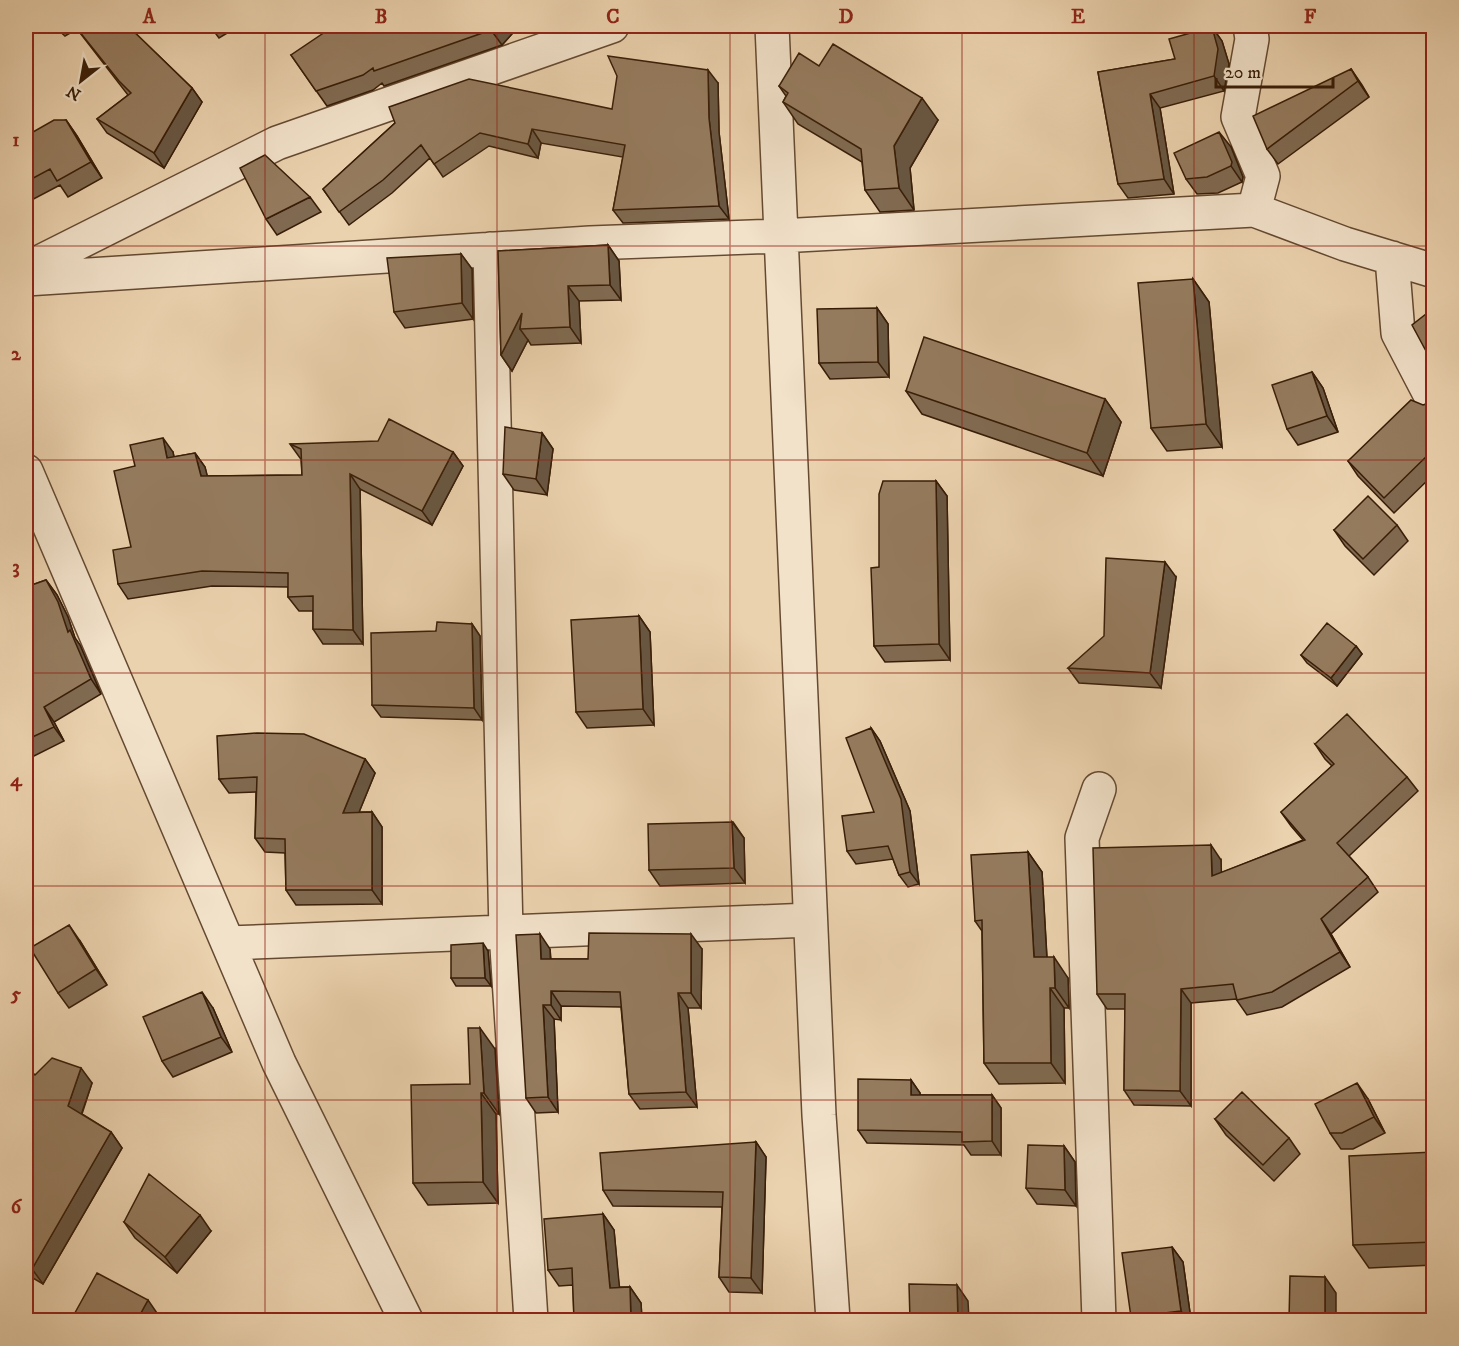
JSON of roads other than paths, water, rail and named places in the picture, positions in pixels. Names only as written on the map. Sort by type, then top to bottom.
[{"type":"street","points":[[26,268],[277,143],[612,26]]},
{"type":"street","points":[[772,26],[819,1115],[832,1320]]},
{"type":"street","points":[[1250,26],[1252,39],[1238,117],[1263,176],[1254,210]]},
{"type":"street","points":[[26,279],[490,249],[780,236],[1254,210],[1434,271]]},
{"type":"street","points":[[490,249],[506,932],[531,1320]]},
{"type":"street","points":[[1392,258],[1398,333],[1434,402]]},
{"type":"street","points":[[26,471],[279,1063],[406,1320]]},
{"type":"street","points":[[1099,789],[1082,838],[1099,1320]]},
{"type":"street","points":[[228,943],[810,920]]}]
